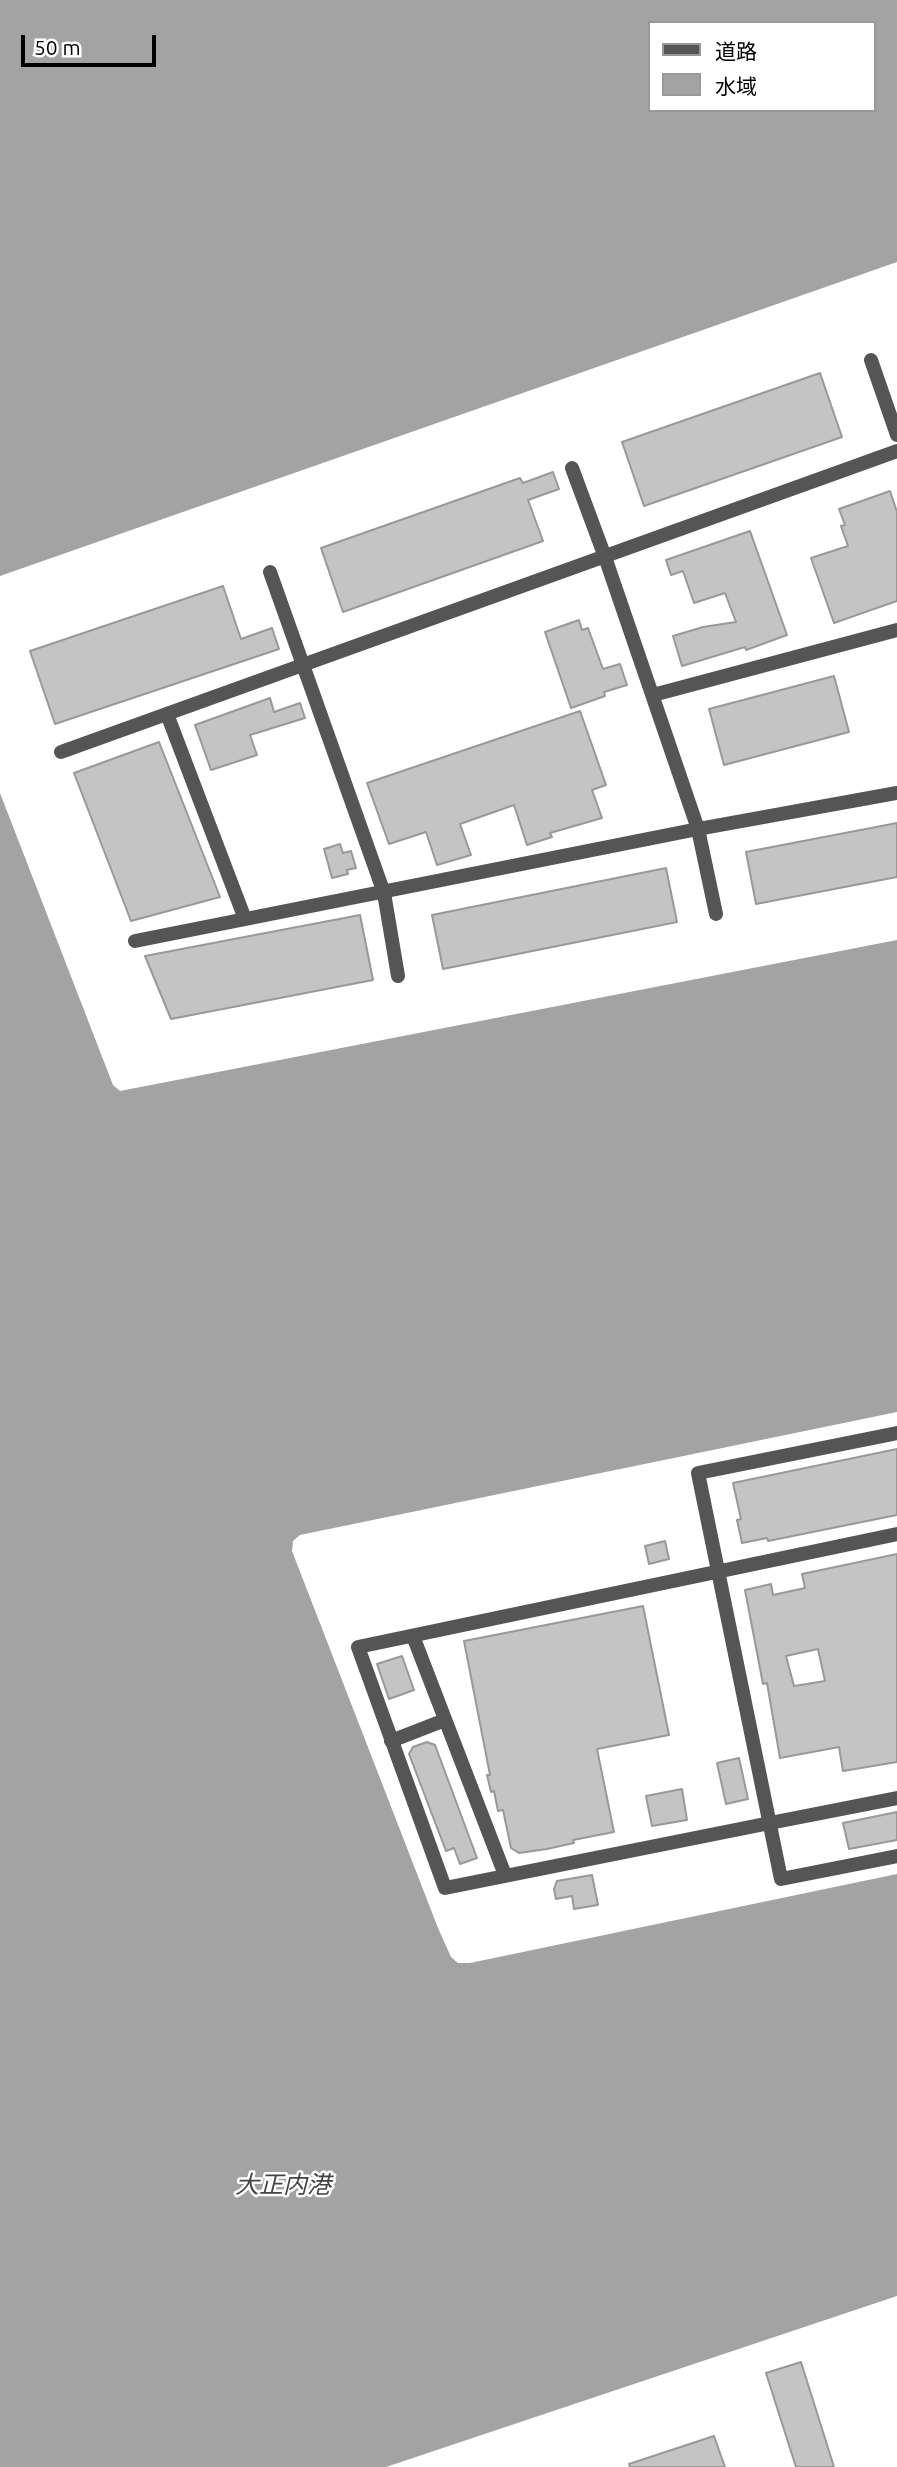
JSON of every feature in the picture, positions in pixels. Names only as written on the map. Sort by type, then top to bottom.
[{"type":"street","points":[[871,360],[897,435]]},
{"type":"street","points":[[61,752],[897,451]]},
{"type":"street","points":[[572,468],[698,829],[716,914]]},
{"type":"street","points":[[270,572],[384,892],[398,976]]},
{"type":"street","points":[[653,695],[897,630]]},
{"type":"street","points":[[167,714],[245,919]]},
{"type":"street","points":[[135,941],[698,829],[897,793]]},
{"type":"street","points":[[897,1433],[698,1473],[781,1879],[897,1856]]},
{"type":"street","points":[[897,1534],[358,1647],[445,1888],[897,1798]]},
{"type":"street","points":[[413,1636],[505,1875]]},
{"type":"street","points":[[391,1741],[445,1720]]},
{"type":"water","points":[[0,0],[897,0],[897,262],[0,576]]},
{"type":"water","name":"大正内港","points":[[0,793],[113,1085],[120,1091],[897,940],[897,1412],[300,1535],[293,1541],[292,1551],[438,1928],[451,1957],[458,1963],[470,1963],[897,1874],[897,2296],[386,2467],[0,2467]]},
{"type":"building","points":[[820,373],[842,437],[644,506],[622,442]]},
{"type":"building","points":[[553,472],[559,489],[528,500],[543,541],[343,612],[321,548],[520,478],[523,483]]},
{"type":"building","points":[[890,491],[897,512],[897,601],[834,623],[811,558],[848,546],[839,509]]},
{"type":"building","points":[[750,531],[787,635],[746,650],[745,647],[682,666],[673,636],[703,627],[736,622],[725,593],[694,603],[683,571],[671,575],[666,560]]},
{"type":"building","points":[[223,586],[241,639],[272,628],[279,649],[55,724],[30,651]]},
{"type":"building","points":[[579,620],[582,630],[588,628],[603,669],[620,664],[627,685],[604,692],[605,696],[571,708],[545,632]]},
{"type":"building","points":[[834,676],[849,732],[724,765],[709,709]]},
{"type":"building","points":[[270,698],[274,712],[300,703],[305,718],[250,735],[257,755],[211,770],[195,725]]},
{"type":"building","points":[[580,711],[606,785],[592,790],[602,818],[550,833],[552,837],[527,845],[514,805],[460,824],[471,855],[437,865],[426,832],[389,844],[367,783]]},
{"type":"building","points":[[159,742],[220,897],[131,921],[74,773]]},
{"type":"building","points":[[897,823],[897,877],[756,904],[746,852]]},
{"type":"building","points":[[340,844],[343,853],[351,851],[356,868],[347,870],[348,874],[332,878],[324,849]]},
{"type":"building","points":[[666,868],[677,922],[443,969],[432,915]]},
{"type":"building","points":[[360,915],[373,980],[171,1019],[145,956]]},
{"type":"building","points":[[897,1449],[897,1515],[768,1541],[767,1538],[742,1543],[737,1520],[741,1519],[733,1483]]},
{"type":"building","points":[[665,1541],[669,1559],[649,1564],[645,1546]]},
{"type":"building","points":[[897,1554],[897,1762],[843,1771],[839,1747],[780,1758],[767,1683],[763,1684],[745,1590],[771,1584],[773,1595],[805,1588],[802,1574]],"holes":[[[818,1649],[825,1681],[794,1686],[786,1656]]]},
{"type":"building","points":[[643,1606],[669,1735],[597,1749],[614,1832],[573,1840],[574,1843],[547,1849],[519,1853],[511,1848],[503,1810],[498,1811],[494,1791],[491,1792],[464,1641]]},
{"type":"building","points":[[402,1656],[414,1690],[389,1699],[377,1664]]},
{"type":"building","points":[[427,1742],[435,1745],[477,1858],[460,1864],[454,1848],[446,1851],[409,1754],[413,1747]]},
{"type":"building","points":[[739,1758],[748,1799],[726,1804],[717,1763]]},
{"type":"building","points":[[682,1789],[687,1820],[652,1826],[646,1796]]},
{"type":"building","points":[[897,1812],[897,1840],[849,1849],[843,1823]]},
{"type":"building","points":[[592,1875],[598,1905],[574,1909],[572,1896],[556,1899],[554,1889],[557,1881]]},
{"type":"building","points":[[801,2362],[834,2467],[796,2467],[766,2373]]},
{"type":"building","points":[[714,2436],[725,2467],[630,2467],[629,2464]]}]
